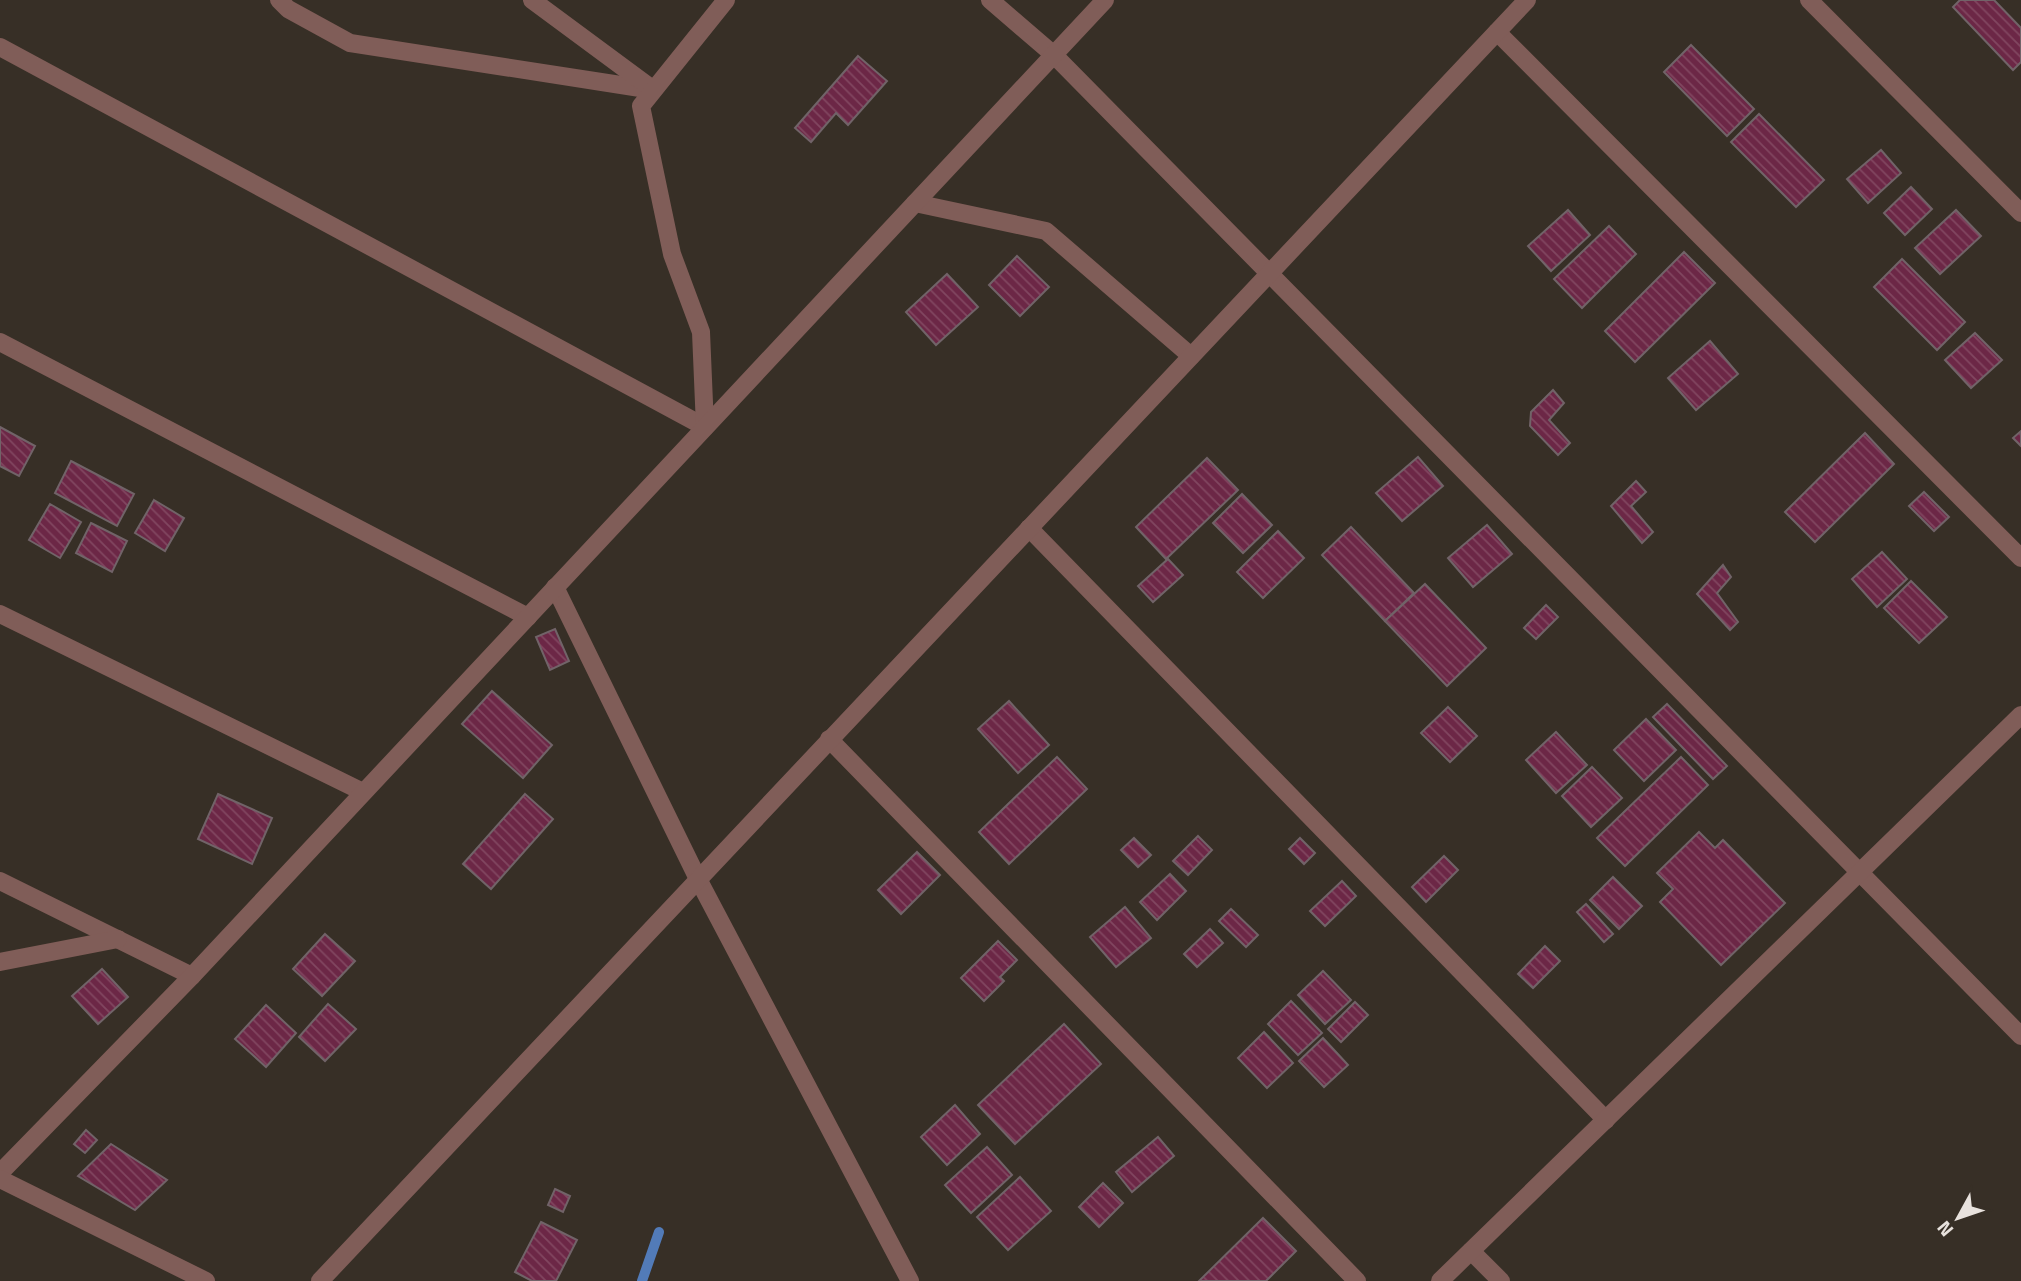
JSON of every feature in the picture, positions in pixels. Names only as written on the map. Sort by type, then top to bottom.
[{"type":"street","points":[[279,0],[288,9],[350,43],[653,90]]},
{"type":"street","points":[[532,0],[653,90]]},
{"type":"street","points":[[705,427],[701,332],[672,254],[641,106],[726,0]]},
{"type":"street","points":[[989,0],[1054,55],[2021,1036]]},
{"type":"street","points":[[0,1173],[192,975],[1105,0]]},
{"type":"street","points":[[320,1281],[1527,0]]},
{"type":"street","points":[[1809,0],[2021,213]]},
{"type":"street","points":[[1497,33],[2021,558]]},
{"type":"street","points":[[0,47],[705,427]]},
{"type":"street","points":[[915,203],[1046,231],[1191,356]]},
{"type":"street","points":[[0,342],[527,617]]},
{"type":"street","points":[[1029,528],[1606,1120]]},
{"type":"street","points":[[555,587],[698,879],[910,1281]]},
{"type":"street","points":[[0,614],[363,792]]},
{"type":"street","points":[[1440,1281],[2021,715]]},
{"type":"street","points":[[829,739],[1357,1281]]},
{"type":"street","points":[[0,881],[192,975]]},
{"type":"street","points":[[0,962],[118,939]]},
{"type":"street","points":[[0,1179],[206,1281]]},
{"type":"street","points":[[1471,1251],[1501,1281]]},
{"type":"building","points":[[1960,0],[1994,0],[2021,28],[2021,62],[2013,70],[1953,7]]},
{"type":"building","points":[[1691,45],[1754,109],[1727,136],[1664,72]]},
{"type":"building","points":[[858,56],[887,81],[848,125],[836,113],[811,142],[795,128]]},
{"type":"building","points":[[1759,114],[1824,180],[1796,207],[1731,142]]},
{"type":"building","points":[[1881,150],[1901,173],[1868,203],[1847,179]]},
{"type":"building","points":[[1911,187],[1932,209],[1905,235],[1884,213]]},
{"type":"building","points":[[1568,210],[1590,235],[1551,271],[1528,246]]},
{"type":"building","points":[[1956,210],[1981,236],[1940,274],[1915,248]]},
{"type":"building","points":[[1609,226],[1636,254],[1582,308],[1554,279]]},
{"type":"building","points":[[1684,252],[1715,283],[1635,362],[1605,331]]},
{"type":"building","points":[[1017,256],[1049,287],[1020,316],[989,285]]},
{"type":"building","points":[[1902,259],[1965,322],[1937,350],[1874,287]]},
{"type":"building","points":[[947,274],[978,307],[936,345],[906,312]]},
{"type":"building","points":[[1975,333],[2002,360],[1971,388],[1945,360]]},
{"type":"building","points":[[1710,341],[1738,374],[1696,410],[1668,378]]},
{"type":"building","points":[[1553,390],[1564,403],[1549,420],[1570,443],[1558,455],[1530,426],[1531,412]]},
{"type":"building","points":[[0,427],[35,446],[19,476],[0,466]]},
{"type":"building","points":[[2021,431],[2021,446],[2013,438]]},
{"type":"building","points":[[1865,433],[1894,464],[1815,542],[1785,512]]},
{"type":"building","points":[[1418,457],[1443,486],[1402,521],[1376,493]]},
{"type":"building","points":[[1207,458],[1238,490],[1166,559],[1136,527]]},
{"type":"building","points":[[71,461],[134,494],[117,526],[55,493]]},
{"type":"building","points":[[1636,481],[1646,492],[1631,506],[1653,532],[1642,543],[1611,506]]},
{"type":"building","points":[[1924,492],[1949,517],[1934,531],[1909,506]]},
{"type":"building","points":[[1242,494],[1272,525],[1243,553],[1213,523]]},
{"type":"building","points":[[154,500],[184,518],[165,551],[135,533]]},
{"type":"building","points":[[50,504],[81,522],[60,558],[29,540]]},
{"type":"building","points":[[91,523],[127,541],[112,572],[76,553]]},
{"type":"building","points":[[1487,525],[1512,554],[1473,587],[1448,558]]},
{"type":"building","points":[[1351,527],[1414,593],[1385,621],[1322,555]]},
{"type":"building","points":[[1278,531],[1304,558],[1263,598],[1237,572]]},
{"type":"building","points":[[1882,552],[1907,579],[1877,607],[1852,579]]},
{"type":"building","points":[[1168,559],[1183,575],[1153,602],[1138,586]]},
{"type":"building","points":[[1723,565],[1731,577],[1717,593],[1738,622],[1730,630],[1697,594]]},
{"type":"building","points":[[1911,581],[1947,617],[1919,643],[1884,608]]},
{"type":"building","points":[[1425,584],[1486,648],[1447,686],[1385,621]]},
{"type":"building","points":[[1546,605],[1558,617],[1536,639],[1524,628]]},
{"type":"building","points":[[555,629],[569,661],[550,670],[536,637]]},
{"type":"building","points":[[492,691],[552,745],[523,778],[462,724]]},
{"type":"building","points":[[1009,701],[1049,745],[1018,773],[978,729]]},
{"type":"building","points":[[1667,704],[1727,766],[1713,779],[1653,717]]},
{"type":"building","points":[[1448,707],[1477,736],[1450,762],[1421,733]]},
{"type":"building","points":[[1646,719],[1676,750],[1644,781],[1614,750]]},
{"type":"building","points":[[1556,732],[1587,765],[1556,793],[1526,760]]},
{"type":"building","points":[[1057,757],[1087,789],[1009,864],[979,832]]},
{"type":"building","points":[[1681,757],[1708,785],[1625,866],[1597,838]]},
{"type":"building","points":[[1592,767],[1622,798],[1591,827],[1562,796]]},
{"type":"building","points":[[218,794],[272,818],[252,864],[198,839]]},
{"type":"building","points":[[525,794],[553,819],[491,889],[463,864]]},
{"type":"building","points":[[1699,832],[1715,848],[1723,840],[1785,903],[1721,965],[1660,902],[1673,889],[1657,873]]},
{"type":"building","points":[[1198,836],[1212,850],[1188,875],[1173,861]]},
{"type":"building","points":[[1134,838],[1151,855],[1138,867],[1121,850]]},
{"type":"building","points":[[1300,838],[1315,853],[1304,864],[1289,849]]},
{"type":"building","points":[[917,852],[940,875],[901,914],[878,890]]},
{"type":"building","points":[[1444,856],[1458,870],[1426,902],[1412,887]]},
{"type":"building","points":[[1170,874],[1186,891],[1157,920],[1140,902]]},
{"type":"building","points":[[1613,877],[1642,906],[1619,929],[1590,900]]},
{"type":"building","points":[[1342,881],[1356,896],[1325,926],[1310,911]]},
{"type":"building","points":[[1586,904],[1613,934],[1604,942],[1577,912]]},
{"type":"building","points":[[1125,907],[1151,938],[1116,967],[1090,937]]},
{"type":"building","points":[[1231,909],[1258,935],[1246,947],[1219,921]]},
{"type":"building","points":[[1210,929],[1223,943],[1197,967],[1184,954]]},
{"type":"building","points":[[325,934],[355,961],[322,996],[293,969]]},
{"type":"building","points":[[998,941],[1017,960],[1000,977],[1004,981],[984,1001],[961,978]]},
{"type":"building","points":[[1545,946],[1560,961],[1533,988],[1518,974]]},
{"type":"building","points":[[102,969],[128,997],[98,1024],[72,996]]},
{"type":"building","points":[[1323,971],[1351,1000],[1325,1024],[1298,995]]},
{"type":"building","points":[[1291,1001],[1322,1033],[1298,1055],[1268,1024]]},
{"type":"building","points":[[1355,1002],[1368,1015],[1341,1042],[1328,1029]]},
{"type":"building","points":[[328,1004],[356,1029],[325,1061],[299,1037]]},
{"type":"building","points":[[266,1005],[296,1033],[266,1067],[235,1039]]},
{"type":"building","points":[[1064,1024],[1101,1064],[1015,1144],[978,1105]]},
{"type":"building","points":[[1264,1032],[1293,1063],[1267,1088],[1238,1058]]},
{"type":"building","points":[[1323,1038],[1348,1065],[1324,1087],[1299,1061]]},
{"type":"building","points":[[955,1105],[980,1134],[947,1165],[921,1137]]},
{"type":"building","points":[[86,1130],[97,1140],[85,1153],[74,1144]]},
{"type":"building","points":[[1158,1137],[1174,1156],[1132,1192],[1116,1172]]},
{"type":"building","points":[[111,1144],[167,1180],[135,1210],[78,1176]]},
{"type":"building","points":[[987,1147],[1012,1175],[971,1213],[945,1185]]},
{"type":"building","points":[[1020,1177],[1051,1211],[1008,1250],[977,1217]]},
{"type":"building","points":[[1103,1183],[1123,1203],[1099,1227],[1079,1207]]},
{"type":"building","points":[[555,1189],[570,1196],[563,1212],[548,1205]]},
{"type":"building","points":[[1263,1218],[1296,1251],[1266,1281],[1199,1281]]},
{"type":"building","points":[[541,1222],[577,1240],[556,1281],[532,1281],[515,1272]]},
{"type":"waterway","points":[[642,1281],[659,1232]]}]
